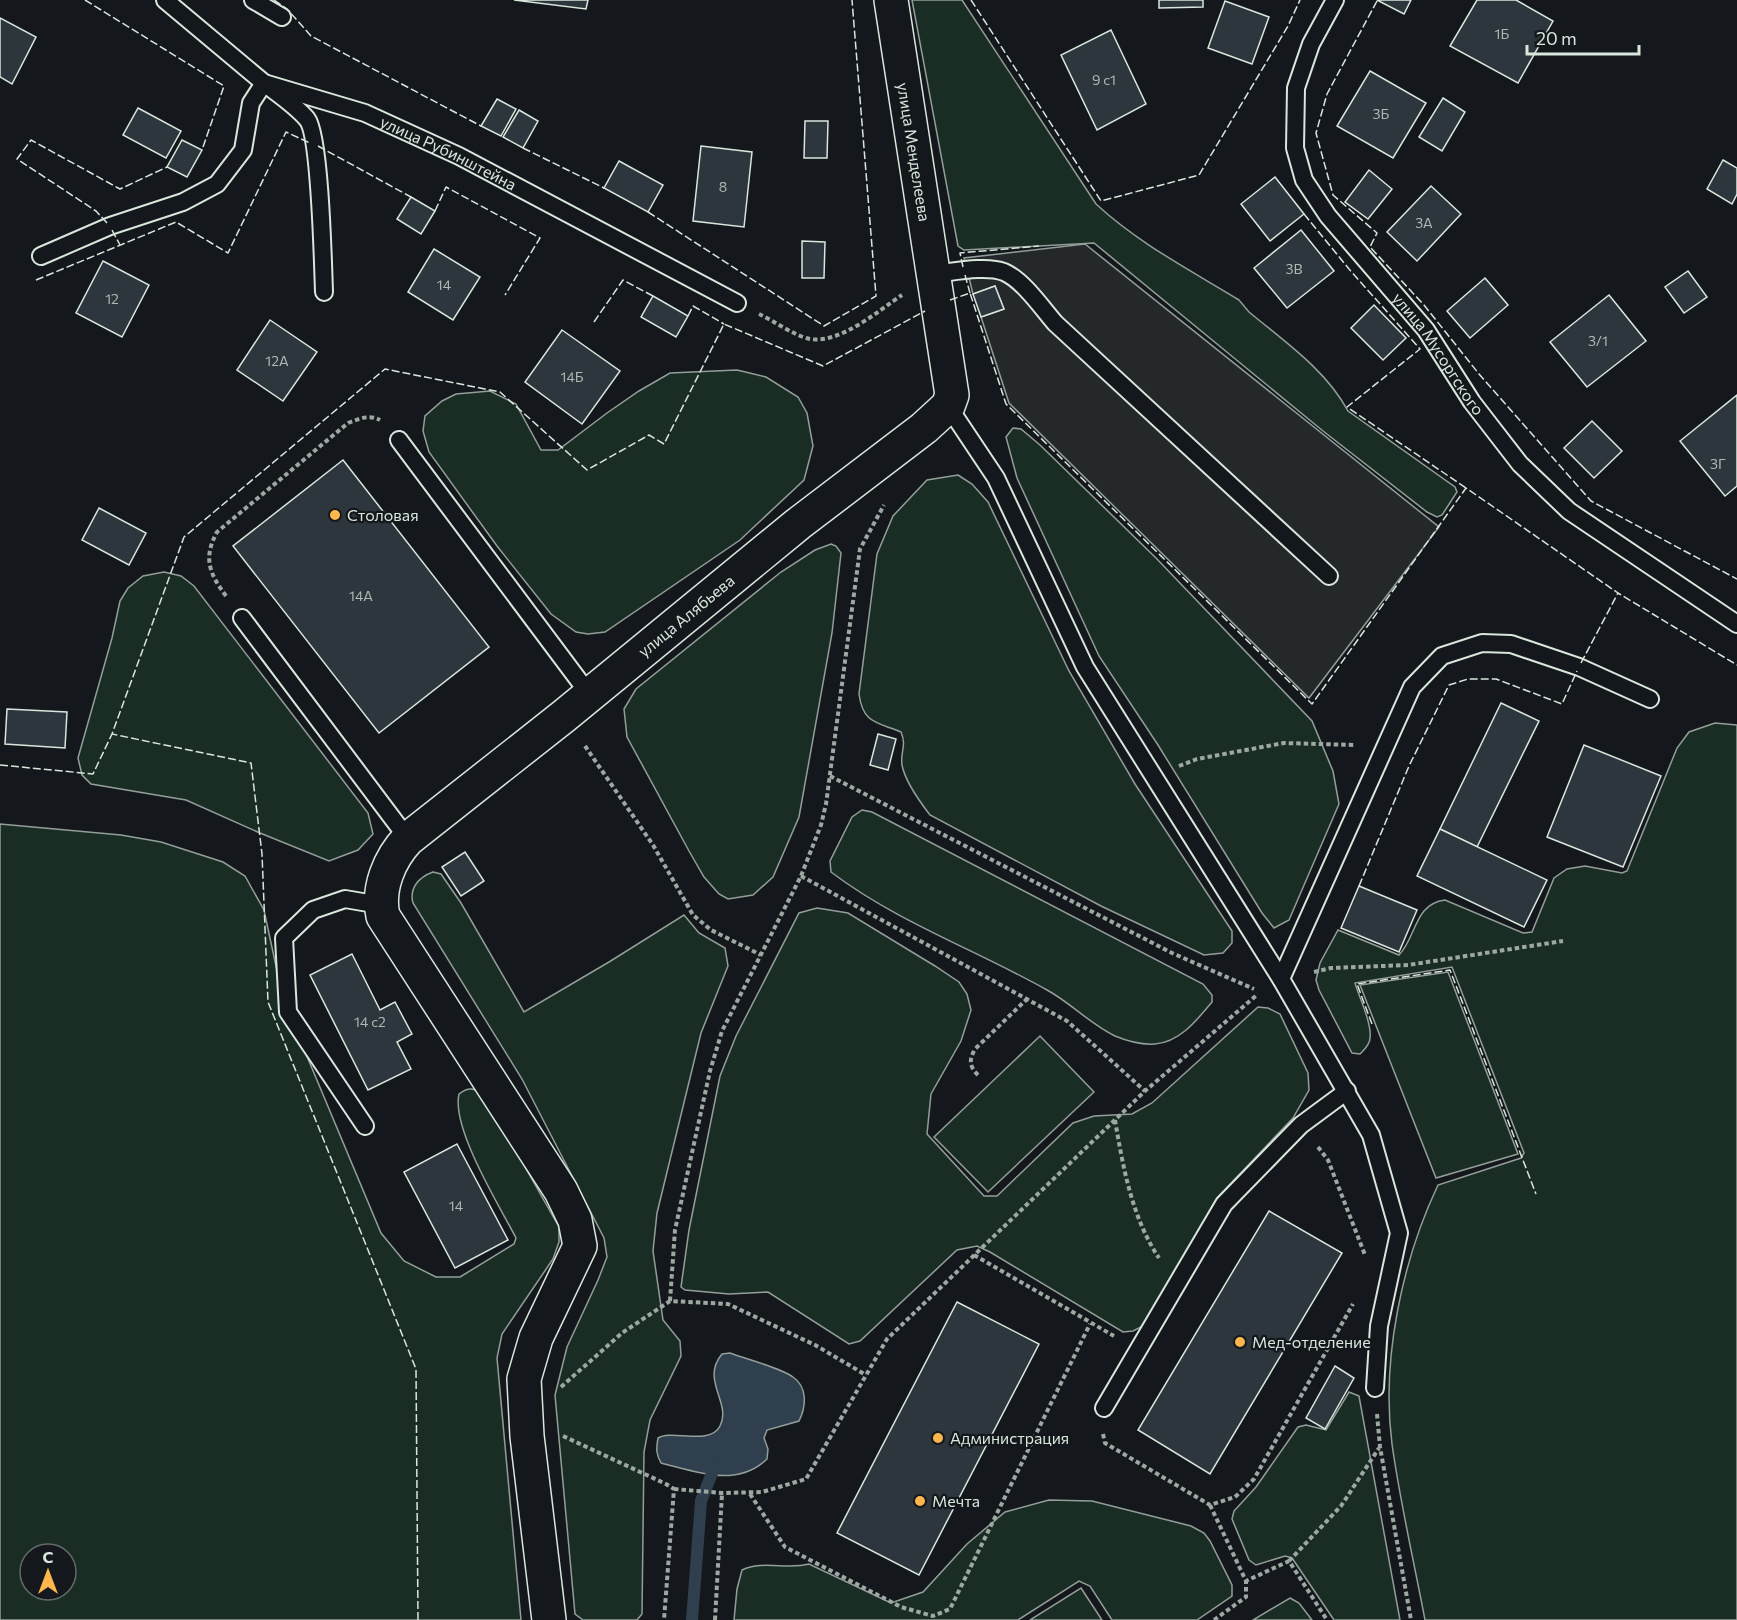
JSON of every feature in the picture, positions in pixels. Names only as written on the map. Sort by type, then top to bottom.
[{"type":"street","name":"улица Менделеева","points":[[892,11],[936,289]]},
{"type":"street","points":[[936,289],[952,395],[948,406]]},
{"type":"street","name":"улица Алябьева","points":[[382,911],[383,888],[390,866],[408,839],[564,716],[798,524],[924,428],[948,406]]},
{"type":"street","points":[[382,911],[561,1191],[575,1220],[580,1246],[536,1338],[524,1380],[526,1419],[549,1620]]},
{"type":"lane","name":"улица Рубинштейна","points":[[165,0],[264,83],[365,113],[459,156],[737,303]]},
{"type":"lane","points":[[253,0],[282,17]]},
{"type":"lane","name":"улица Мусоргского","points":[[1335,0],[1311,44],[1296,88],[1295,148],[1304,180],[1328,216],[1425,330],[1472,402],[1520,464],[1569,511],[1737,624]]},
{"type":"lane","points":[[41,256],[110,226],[183,202],[217,184],[243,150],[251,103],[264,83],[307,120],[312,131],[320,202],[324,292]]},
{"type":"lane","points":[[936,289],[986,269],[1004,272],[1018,281],[1055,323],[1329,576]]},
{"type":"lane","points":[[948,406],[996,478],[1085,667],[1281,978],[1371,1135],[1399,1233],[1379,1326],[1376,1388]]},
{"type":"lane","points":[[399,440],[589,694]]},
{"type":"lane","points":[[242,618],[408,839]]},
{"type":"lane","points":[[1281,978],[1412,687],[1443,656],[1482,644],[1511,644],[1579,667],[1650,699]]},
{"type":"lane","points":[[365,1126],[288,1012],[284,938],[313,909],[345,899],[382,911]]},
{"type":"lane","points":[[1104,1408],[1224,1204],[1301,1125],[1347,1091]]},
{"type":"path","points":[[737,303],[808,339],[824,340],[936,289]]},
{"type":"path","points":[[242,618],[215,580],[208,557],[217,532],[348,423],[365,417],[374,417],[387,424],[399,440]]},
{"type":"path","points":[[670,1301],[675,1230],[710,1071],[722,1031],[801,876],[821,825],[830,777],[861,549],[887,499]]},
{"type":"path","points":[[564,716],[654,845],[693,915],[711,930],[761,955]]},
{"type":"path","points":[[1153,775],[1197,759],[1284,743],[1349,743],[1382,751]]},
{"type":"path","points":[[830,777],[991,861]]},
{"type":"path","points":[[801,876],[861,906],[924,944],[1067,1021],[1145,1091]]},
{"type":"path","points":[[866,1375],[815,1345],[728,1304],[670,1301],[622,1333],[526,1419],[674,1489],[749,1493],[762,1492],[806,1479],[887,1339],[1145,1091],[1260,992]]},
{"type":"path","points":[[978,1075],[972,1068],[970,1059],[975,1049],[1028,998]]},
{"type":"path","points":[[1115,1120],[1123,1166],[1138,1214],[1157,1256],[1178,1283]]},
{"type":"path","points":[[1301,1125],[1328,1161],[1367,1262]]},
{"type":"path","points":[[974,1255],[1090,1324],[1139,1349]]},
{"type":"path","points":[[1210,1505],[1234,1497],[1254,1479],[1355,1300]]},
{"type":"path","points":[[749,1493],[785,1547],[901,1607],[933,1616],[950,1608],[1090,1324]]},
{"type":"path","points":[[1376,1388],[1380,1447],[1411,1620]]},
{"type":"path","points":[[1104,1408],[1100,1423],[1105,1443],[1210,1505],[1246,1581],[1246,1597],[1214,1620]]},
{"type":"path","points":[[1246,1581],[1289,1562],[1341,1506],[1380,1447]]},
{"type":"path","points":[[664,1620],[674,1489]]},
{"type":"path","points":[[715,1620],[722,1493]]},
{"type":"path","points":[[1289,1562],[1327,1620]]},
{"type":"green space","points":[[912,0],[962,0],[1096,204],[1147,244],[1239,300],[1249,312],[1328,382],[1348,411],[1455,487],[1457,492],[1442,515],[1437,517],[1427,512],[1323,431],[1094,243],[964,250],[958,246]]},
{"type":"green space","points":[[737,370],[766,377],[798,397],[807,413],[813,446],[804,480],[740,540],[605,632],[588,634],[576,632],[551,614],[497,546],[429,452],[423,431],[425,416],[442,401],[456,394],[490,391],[516,404],[541,450],[558,450],[639,391],[670,373]]},
{"type":"green space","points":[[1013,428],[1021,429],[1040,445],[1156,558],[1312,721],[1333,771],[1339,804],[1289,920],[1274,928],[1262,913],[1158,745],[1099,656],[1017,478],[1006,437]]},
{"type":"green space","points":[[958,475],[972,484],[988,502],[1069,671],[1135,784],[1232,931],[1232,943],[1223,953],[1204,955],[1101,906],[930,815],[906,778],[902,765],[901,732],[872,720],[864,711],[859,694],[877,554],[893,516],[927,480]]},
{"type":"green space","points":[[831,544],[836,546],[841,553],[832,633],[799,817],[773,877],[753,895],[728,899],[719,894],[704,877],[689,851],[627,737],[624,709],[636,689],[781,572],[815,550]]},
{"type":"green space","points":[[164,572],[181,576],[194,586],[368,813],[373,834],[358,850],[329,861],[186,800],[91,784],[82,775],[78,758],[112,638],[120,601],[128,588],[143,576]]},
{"type":"green space","points":[[1715,723],[1737,725],[1737,1620],[1425,1620],[1403,1510],[1389,1412],[1389,1379],[1397,1312],[1414,1246],[1438,1185],[1521,1158],[1524,1153],[1452,967],[1355,983],[1370,1032],[1369,1043],[1360,1054],[1352,1053],[1319,990],[1316,980],[1320,963],[1338,930],[1399,955],[1427,908],[1445,900],[1523,933],[1532,932],[1554,878],[1567,869],[1585,866],[1622,873],[1627,871],[1677,748],[1689,732]]},
{"type":"green space","points":[[862,810],[872,812],[1203,984],[1212,995],[1212,1002],[1180,1035],[1164,1042],[1150,1044],[1134,1042],[1106,1031],[1047,990],[910,921],[856,890],[831,872],[830,861],[852,817]]},
{"type":"green space","points":[[0,824],[121,835],[161,842],[223,862],[245,876],[264,910],[283,999],[381,1233],[404,1261],[436,1277],[460,1277],[514,1244],[516,1238],[478,1167],[458,1109],[459,1094],[466,1090],[475,1090],[485,1096],[559,1227],[559,1242],[553,1259],[502,1334],[497,1358],[521,1620],[0,1620]]},
{"type":"green space","points":[[433,872],[441,874],[461,903],[524,1012],[684,915],[699,933],[725,948],[728,966],[701,1033],[657,1213],[653,1251],[663,1320],[680,1341],[681,1356],[650,1420],[644,1452],[642,1614],[637,1620],[583,1620],[575,1614],[555,1395],[567,1347],[607,1257],[604,1238],[522,1079],[413,903],[412,893],[416,884]]},
{"type":"green space","points":[[817,908],[848,913],[959,982],[967,994],[971,1010],[961,1041],[931,1094],[927,1134],[984,1196],[997,1196],[1073,1123],[1094,1116],[1132,1114],[1152,1103],[1258,1007],[1268,1008],[1280,1014],[1308,1073],[1309,1090],[1293,1118],[1217,1198],[1143,1326],[1133,1331],[1123,1332],[977,1246],[957,1250],[860,1341],[849,1344],[768,1292],[729,1294],[685,1290],[681,1287],[689,1230],[720,1076],[736,1036],[799,913]]},
{"type":"green space","points":[[1448,972],[1518,1154],[1436,1178],[1360,985]]},
{"type":"green space","points":[[1040,1036],[1094,1092],[988,1192],[934,1137]]},
{"type":"green space","points":[[1349,1392],[1359,1396],[1400,1620],[1334,1620],[1292,1558],[1285,1556],[1256,1565],[1249,1560],[1232,1519],[1234,1511],[1256,1487],[1298,1427],[1306,1425],[1326,1430]]},
{"type":"green space","points":[[1049,1500],[1092,1501],[1191,1526],[1204,1533],[1210,1541],[1232,1585],[1232,1596],[1197,1620],[1112,1620],[1090,1586],[1079,1581],[1018,1620],[734,1620],[737,1589],[742,1570],[767,1565],[801,1566],[809,1564],[891,1603],[923,1592],[967,1544],[1005,1512]]},
{"type":"green space","points":[[1081,1588],[1102,1620],[1030,1620]]},
{"type":"green space","points":[[1290,1598],[1299,1603],[1312,1620],[1253,1620]]},
{"type":"shaded area","points":[[1085,244],[1439,527],[1309,698],[1009,403],[981,317],[1004,309],[995,286],[973,294],[964,258]]},
{"type":"water","points":[[730,1353],[780,1370],[798,1381],[804,1398],[799,1421],[767,1430],[764,1438],[768,1449],[767,1459],[743,1473],[716,1475],[661,1463],[657,1451],[658,1438],[672,1435],[708,1435],[720,1426],[723,1417],[714,1373],[722,1354]]},
{"type":"building","points":[[514,0],[588,0],[586,9]]},
{"type":"building","points":[[1159,0],[1203,0],[1203,7],[1159,8]]},
{"type":"building","points":[[1377,0],[1411,0],[1404,14]]},
{"type":"building","points":[[1477,0],[1516,0],[1553,21],[1518,83],[1450,46]]},
{"type":"building","points":[[1225,1],[1269,17],[1252,64],[1208,48]]},
{"type":"building","points":[[0,18],[36,37],[12,84],[0,77]]},
{"type":"building","points":[[1111,30],[1146,104],[1097,130],[1061,55]]},
{"type":"building","points":[[1370,71],[1426,103],[1393,158],[1337,126]]},
{"type":"building","points":[[1443,98],[1465,112],[1442,151],[1419,137]]},
{"type":"building","points":[[497,99],[516,109],[501,136],[481,126]]},
{"type":"building","points":[[138,108],[181,131],[166,158],[123,135]]},
{"type":"building","points":[[519,110],[538,121],[523,148],[503,137]]},
{"type":"building","points":[[805,121],[828,121],[827,158],[804,158]]},
{"type":"building","points":[[182,140],[202,150],[187,177],[167,167]]},
{"type":"building","points":[[701,146],[752,152],[744,227],[693,221]]},
{"type":"building","points":[[1723,160],[1737,168],[1737,194],[1732,204],[1707,189]]},
{"type":"building","points":[[619,161],[663,185],[648,212],[604,188]]},
{"type":"building","points":[[1369,170],[1392,189],[1368,219],[1345,202]]},
{"type":"building","points":[[1275,177],[1304,214],[1270,241],[1241,204]]},
{"type":"building","points":[[1431,186],[1461,214],[1417,261],[1387,232]]},
{"type":"building","points":[[411,197],[435,211],[421,234],[397,219]]},
{"type":"building","points":[[1301,230],[1334,271],[1287,308],[1254,268]]},
{"type":"building","points":[[802,241],[825,242],[824,278],[802,278]]},
{"type":"building","points":[[434,249],[480,277],[453,320],[408,292]]},
{"type":"building","points":[[103,261],[149,285],[122,337],[76,313]]},
{"type":"building","points":[[1688,271],[1707,297],[1684,313],[1665,287]]},
{"type":"building","points":[[1485,278],[1508,305],[1470,338],[1447,311]]},
{"type":"building","points":[[995,286],[1004,309],[981,317],[973,294]]},
{"type":"building","points":[[1609,295],[1646,341],[1587,387],[1550,342]]},
{"type":"building","points":[[653,296],[688,316],[676,337],[641,317]]},
{"type":"building","points":[[1374,305],[1406,338],[1383,360],[1351,328]]},
{"type":"building","points":[[270,320],[317,352],[283,401],[237,370]]},
{"type":"building","points":[[562,330],[620,371],[582,424],[525,382]]},
{"type":"building","points":[[1737,395],[1737,486],[1725,496],[1680,441]]},
{"type":"building","points":[[1592,421],[1622,451],[1594,478],[1564,448]]},
{"type":"building","points":[[343,460],[489,647],[379,733],[233,546]]},
{"type":"building","points":[[99,508],[146,533],[129,565],[82,540]]},
{"type":"building","points":[[1501,703],[1539,721],[1477,847],[1440,829]]},
{"type":"building","points":[[7,709],[67,712],[65,748],[5,744]]},
{"type":"building","points":[[878,734],[896,739],[888,770],[870,765]]},
{"type":"building","points":[[1584,745],[1661,776],[1623,867],[1547,837]]},
{"type":"building","points":[[1440,829],[1547,880],[1524,927],[1417,876]]},
{"type":"building","points":[[465,852],[484,881],[461,896],[442,867]]},
{"type":"building","points":[[1359,886],[1417,910],[1399,952],[1341,928]]},
{"type":"building","points":[[352,954],[380,1010],[395,1002],[412,1034],[397,1042],[411,1069],[368,1090],[310,975]]},
{"type":"building","points":[[457,1144],[508,1240],[455,1268],[404,1172]]},
{"type":"building","name":"Мед-отделение","points":[[1269,1211],[1342,1253],[1210,1474],[1138,1430]]},
{"type":"building","name":"Администрация","points":[[957,1302],[1039,1344],[919,1575],[837,1533]]},
{"type":"building","points":[[1335,1366],[1354,1378],[1325,1429],[1306,1418]]},
{"type":"waterway","points":[[692,1620],[701,1501],[716,1463]]},
{"type":"fence","points":[[85,0],[224,86],[202,150]]},
{"type":"fence","points":[[274,0],[287,9],[311,36],[481,126]]},
{"type":"fence","points":[[648,212],[824,326],[876,296],[852,0]]},
{"type":"fence","points":[[971,0],[1101,201],[1199,175],[1288,26],[1300,0]]},
{"type":"fence","points":[[1377,1],[1327,94],[1316,133],[1333,195],[1377,233],[1370,247],[1424,305],[1479,374],[1591,501],[1737,579]]},
{"type":"fence","points":[[36,280],[176,222],[228,253],[286,132],[310,143]]},
{"type":"fence","points":[[107,223],[96,211],[17,159],[31,140],[120,189],[167,167]]},
{"type":"fence","points":[[318,146],[411,197]]},
{"type":"fence","points":[[523,148],[604,188]]},
{"type":"fence","points":[[435,211],[446,187],[540,238],[505,295]]},
{"type":"fence","points":[[1304,214],[1420,349],[1347,407],[1466,488]]},
{"type":"fence","points":[[112,230],[120,245]]},
{"type":"fence","points":[[963,267],[960,253],[1039,246]]},
{"type":"fence","points":[[965,275],[970,293]]},
{"type":"fence","points":[[594,322],[623,280],[653,296]]},
{"type":"fence","points":[[950,300],[970,293],[1006,404],[1312,704],[1466,488],[1618,593],[1737,665]]},
{"type":"fence","points":[[688,316],[693,306],[724,324]]},
{"type":"fence","points":[[418,1620],[416,1369],[268,1002],[262,854],[251,763],[112,734],[184,537],[385,369],[500,392],[587,470],[649,435],[664,444],[724,324],[823,366],[925,311]]},
{"type":"fence","points":[[1581,663],[1618,593]]},
{"type":"fence","points":[[1359,886],[1409,766],[1449,685],[1468,679],[1496,679],[1562,704],[1577,671]]},
{"type":"fence","points":[[0,765],[93,774],[112,734]]},
{"type":"fence","points":[[1372,1024],[1357,984],[1450,970],[1536,1194]]},
{"type":"place","name":"Столовая","points":[[335,515]]},
{"type":"place","name":"Мед-отделение","points":[[1240,1342]]},
{"type":"place","name":"Администрация","points":[[938,1438]]},
{"type":"place","name":"Мечта","points":[[920,1501]]}]
